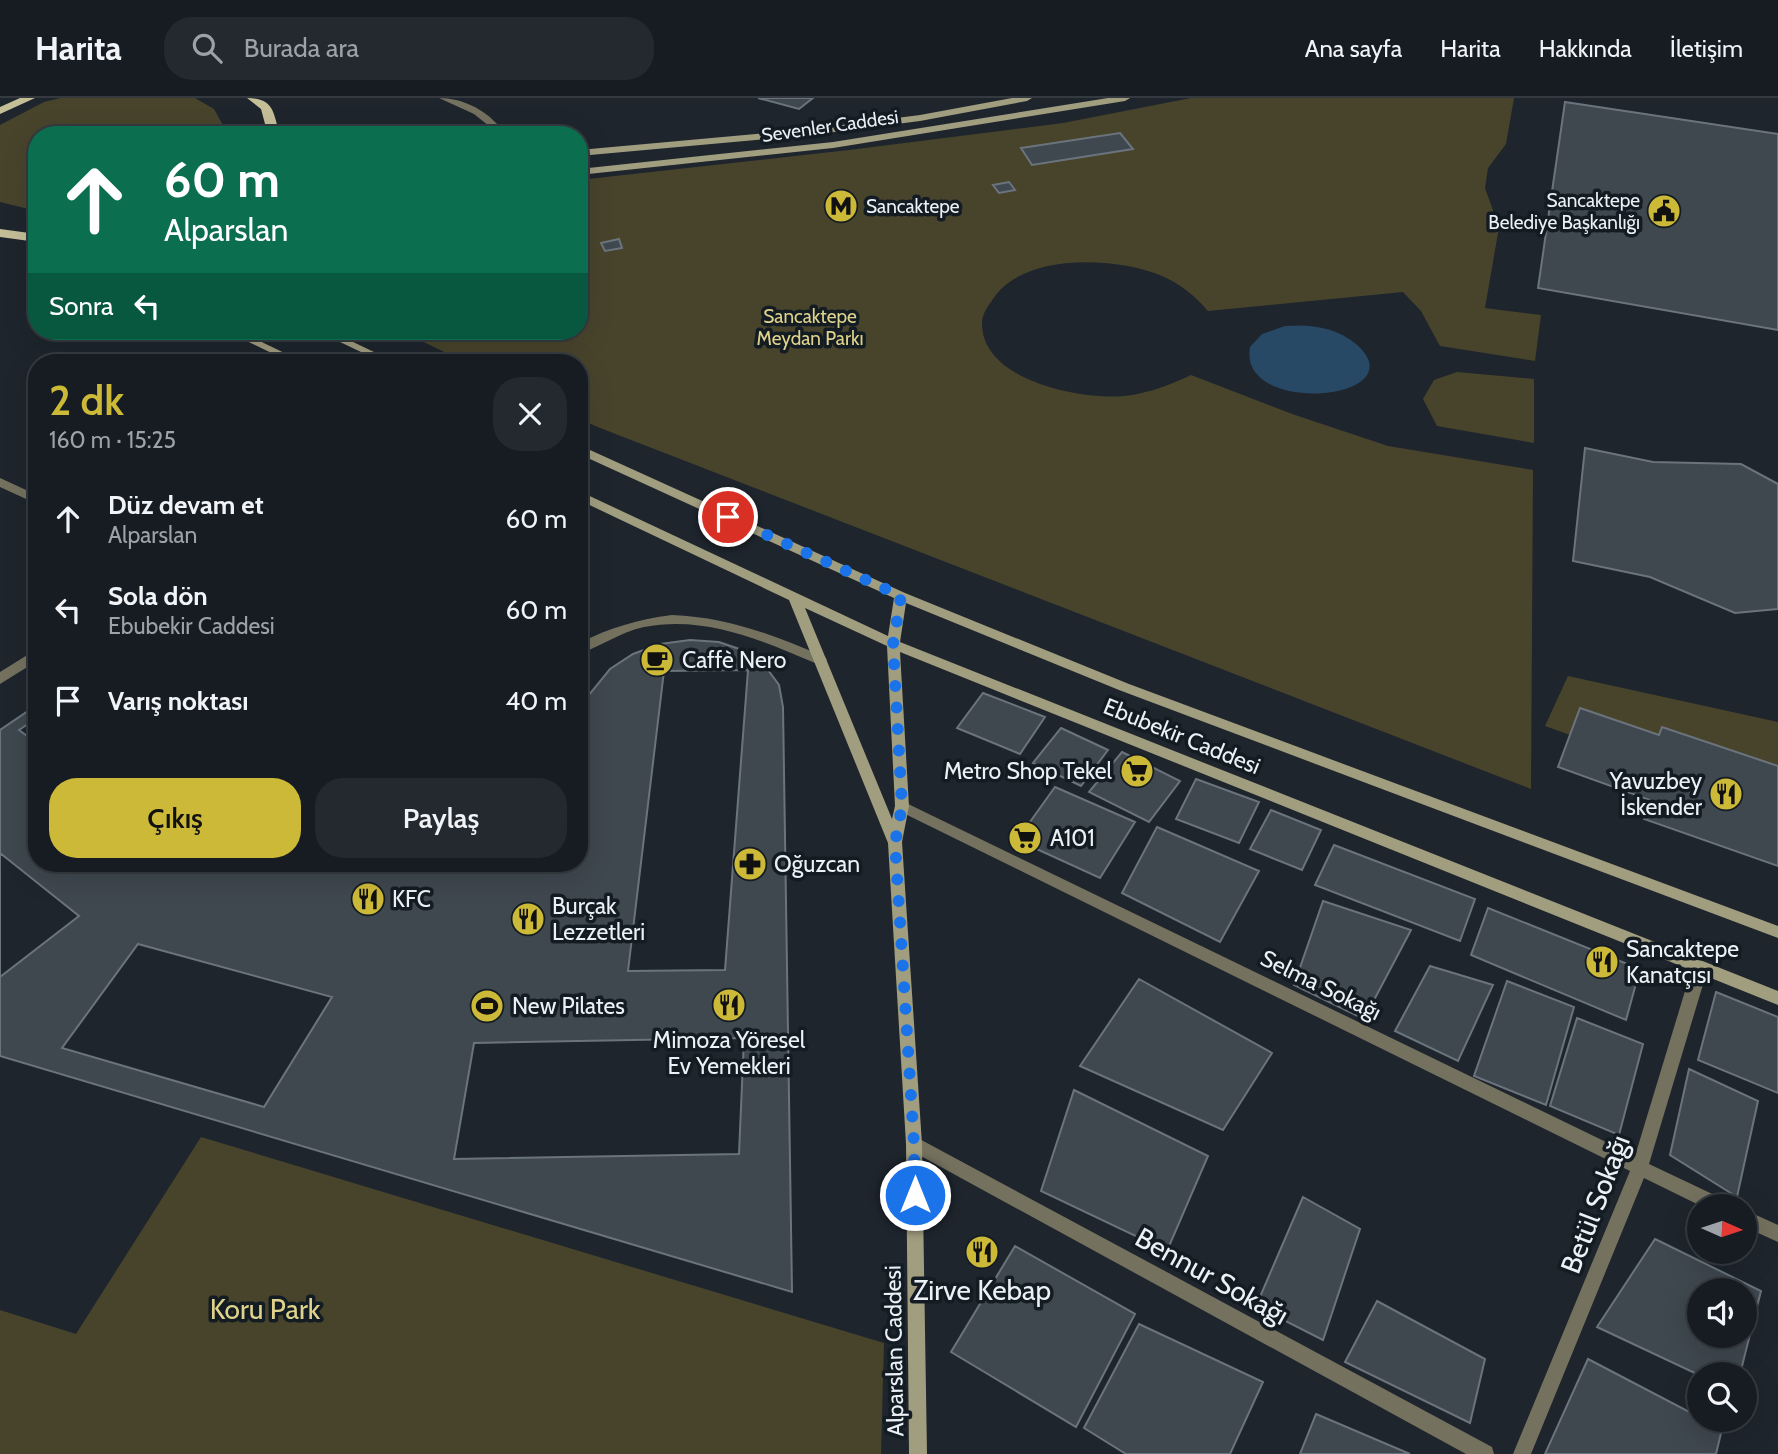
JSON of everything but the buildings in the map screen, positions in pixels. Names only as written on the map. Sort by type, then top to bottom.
[{"type":"main road","points":[[0,111],[29,98]]},
{"type":"main road","points":[[253,98],[266,107],[274,126]]},
{"type":"main road","name":"Sevenler Caddesi","points":[[588,152],[920,118],[1027,98]]},
{"type":"main road","name":"Sevenler Caddesi","points":[[588,171],[833,145],[1125,98]]},
{"type":"main road","points":[[0,233],[28,237]]},
{"type":"main road","points":[[250,340],[281,354]]},
{"type":"main road","points":[[342,340],[372,354]]},
{"type":"main road","name":"Ebubekir Caddesi","points":[[588,453],[901,596],[1124,687],[1778,932]]},
{"type":"main road","name":"Ebubekir Caddesi","points":[[588,499],[893,644],[1778,998]]},
{"type":"main road","name":"Alparslan Caddesi","points":[[794,596],[895,843],[914,1144],[918,1454]]},
{"type":"main road","points":[[895,843],[902,806],[893,644],[901,596]]},
{"type":"street","points":[[444,98],[473,108],[487,117],[494,126]]},
{"type":"street","points":[[0,482],[28,496]]},
{"type":"street","points":[[588,645],[638,623],[699,620],[754,631],[820,660]]},
{"type":"street","points":[[0,679],[28,660]]},
{"type":"street","name":"Selma Sokağı","points":[[902,806],[1695,1194]]},
{"type":"street","name":"Betül Sokağı","points":[[1522,1454],[1640,1167],[1700,968]]},
{"type":"street","name":"Bennur Sokağı","points":[[914,1144],[1485,1454]]},
{"type":"street","points":[[1757,1224],[1778,1234]]},
{"type":"green space","points":[[61,98],[195,98],[214,109],[223,126],[28,126],[28,209],[0,202],[0,125],[44,102]]},
{"type":"green space","name":"Sancaktepe Meydan Parkı","points":[[1191,98],[1514,98],[1506,144],[1488,168],[1485,188],[1499,227],[1485,308],[1541,315],[1535,361],[1440,346],[1421,311],[1403,292],[1208,311],[1187,291],[1162,276],[1121,265],[1097,263],[1048,266],[1026,273],[1007,284],[993,299],[982,323],[986,343],[998,359],[1015,373],[1061,390],[1125,396],[1159,388],[1191,375],[1295,415],[1388,446],[1533,470],[1531,789],[595,426],[588,422],[588,354],[448,354],[420,340],[588,340],[588,179],[1063,123]]},
{"type":"green space","points":[[1457,372],[1534,379],[1534,443],[1437,426],[1423,399],[1434,380]]},
{"type":"green space","points":[[1568,676],[1778,722],[1778,766],[1662,727],[1659,735],[1580,708],[1570,735],[1545,726]]},
{"type":"green space","name":"Koru Park","points":[[201,1137],[884,1343],[881,1454],[0,1454],[0,1310],[76,1334]]},
{"type":"water","points":[[1285,326],[1322,328],[1348,338],[1356,344],[1369,363],[1365,378],[1347,388],[1322,393],[1295,392],[1270,384],[1253,370],[1250,347],[1262,334]]},
{"type":"place","name":"Sancaktepe","points":[[841,206]]},
{"type":"place","name":"Sancaktepe Belediye Başkanlığı","points":[[1664,211]]},
{"type":"place","name":"Caffè Nero","points":[[657,660]]},
{"type":"place","name":"Metro Shop Tekel","points":[[1137,771]]},
{"type":"place","name":"Yavuzbey İskender","points":[[1726,794]]},
{"type":"place","name":"A101","points":[[1025,838]]},
{"type":"place","name":"Oğuzcan","points":[[750,864]]},
{"type":"place","name":"KFC","points":[[368,899]]},
{"type":"place","name":"Burçak Lezzetleri","points":[[528,919]]},
{"type":"place","name":"Sancaktepe Kanatçısı","points":[[1602,962]]},
{"type":"place","name":"Mimoza Yöresel Ev Yemekleri","points":[[729,1005]]},
{"type":"place","name":"New Pilates","points":[[487,1006]]},
{"type":"place","name":"Zirve Kebap","points":[[982,1252]]},
{"type":"route","points":[[728,517],[901,596],[893,644],[902,806],[895,843],[915,1195]]}]
